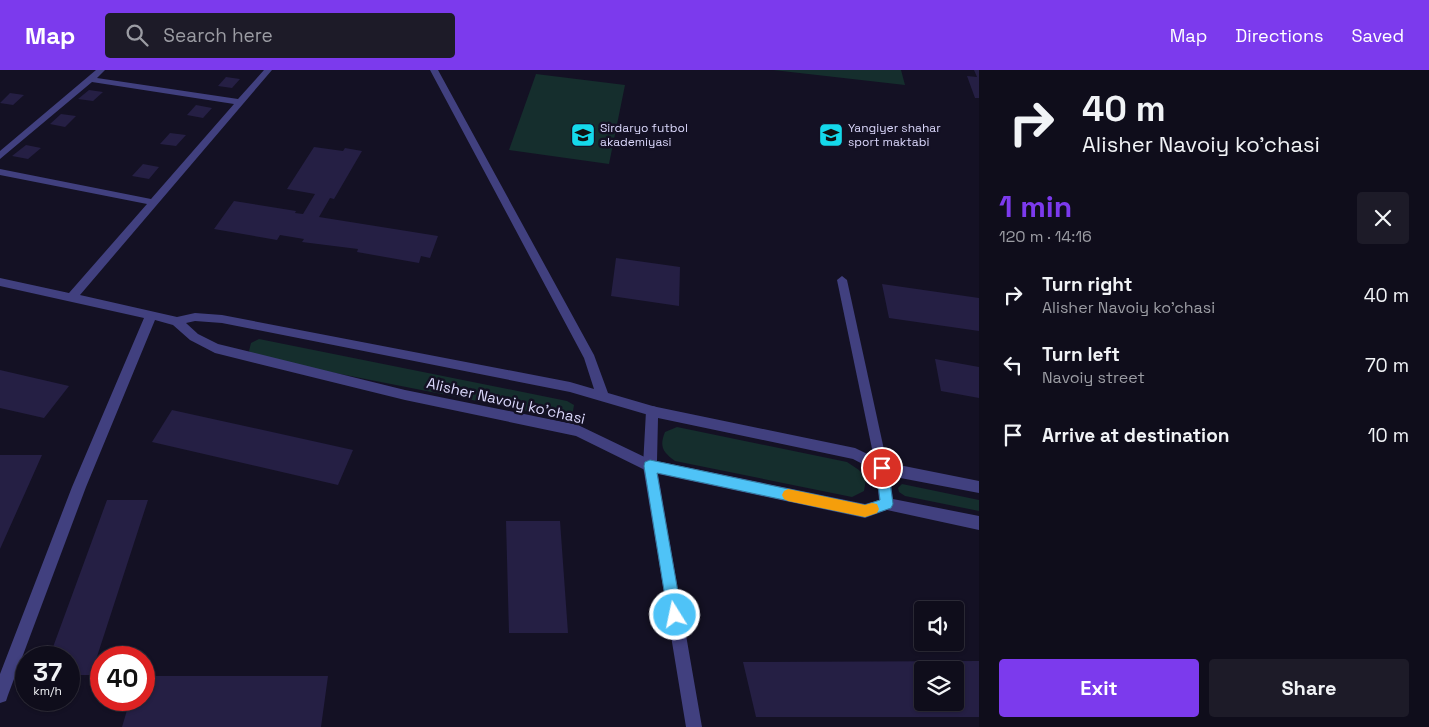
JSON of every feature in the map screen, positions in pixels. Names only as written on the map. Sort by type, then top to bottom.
[{"type":"street","points":[[0,156],[101,70]]},
{"type":"street","points":[[71,298],[268,70]]},
{"type":"street","points":[[434,70],[590,358],[603,397]]},
{"type":"street","points":[[90,79],[239,102]]},
{"type":"street","points":[[0,172],[152,202]]},
{"type":"street","name":"Alisher Navoiy ko'chasi","points":[[0,282],[178,321],[195,317],[222,319],[570,387],[652,411],[855,454],[882,468],[979,487]]},
{"type":"street","points":[[0,695],[79,487],[151,316]]},
{"type":"street","name":"Alisher Navoiy ko'chasi","points":[[178,321],[186,332],[195,339],[215,348],[405,395],[578,431],[650,466],[865,511],[887,504],[979,523]]},
{"type":"street","points":[[652,411],[650,466],[694,727]]},
{"type":"street","points":[[882,468],[887,504]]},
{"type":"lane","points":[[842,280],[882,468]]},
{"type":"green space","points":[[773,70],[901,70],[905,85]]},
{"type":"green space","points":[[536,74],[625,85],[609,164],[509,150]]},
{"type":"green space","points":[[259,339],[567,401],[574,405],[572,417],[563,418],[254,357],[249,351],[251,343]]},
{"type":"green space","points":[[677,427],[847,462],[859,470],[866,479],[864,491],[852,497],[675,461],[665,452],[662,442],[665,432]]},
{"type":"green space","points":[[902,484],[979,500],[979,511],[905,496],[899,492],[898,488]]},
{"type":"building","points":[[974,70],[979,70],[979,98],[975,98],[967,76],[977,77]]},
{"type":"building","points":[[226,77],[240,79],[232,88],[218,86]]},
{"type":"building","points":[[89,90],[103,92],[93,101],[78,99]]},
{"type":"building","points":[[10,93],[24,95],[13,105],[0,103]]},
{"type":"building","points":[[196,105],[212,108],[203,118],[187,115]]},
{"type":"building","points":[[61,114],[76,116],[65,127],[50,124]]},
{"type":"building","points":[[170,133],[186,135],[176,146],[160,144]]},
{"type":"building","points":[[26,145],[41,148],[28,159],[12,156]]},
{"type":"building","points":[[314,147],[343,151],[345,148],[362,151],[334,199],[330,198],[319,217],[438,236],[430,258],[421,256],[419,263],[357,252],[358,249],[302,242],[304,239],[280,235],[277,240],[214,229],[234,201],[296,211],[295,213],[303,214],[315,194],[287,189]]},
{"type":"building","points":[[143,164],[159,167],[149,179],[132,176]]},
{"type":"building","points":[[616,258],[680,267],[679,306],[611,296]]},
{"type":"building","points":[[882,284],[979,298],[979,331],[889,318]]},
{"type":"building","points":[[935,359],[979,367],[979,398],[941,391]]},
{"type":"building","points":[[0,370],[69,386],[44,418],[0,408]]},
{"type":"building","points":[[172,410],[353,450],[338,485],[152,442]]},
{"type":"building","points":[[0,455],[42,455],[0,549]]},
{"type":"building","points":[[107,500],[148,500],[100,646],[90,646],[90,675],[80,675],[80,646],[53,646]]},
{"type":"building","points":[[506,521],[560,521],[568,633],[509,633]]},
{"type":"building","points":[[914,661],[914,711],[964,711],[964,661],[979,661],[979,717],[756,717],[743,662]]},
{"type":"building","points":[[155,676],[328,676],[321,727],[122,727],[127,711],[155,711]]},
{"type":"slow traffic","points":[[788,495],[865,511],[872,509]]},
{"type":"place","name":"Sirdaryo futbol akademiyasi","points":[[583,135]]},
{"type":"place","name":"Yangiyer shahar sport maktabi","points":[[831,135]]},
{"type":"route","points":[[675,615],[650,466],[865,511],[887,504],[882,468]]}]
